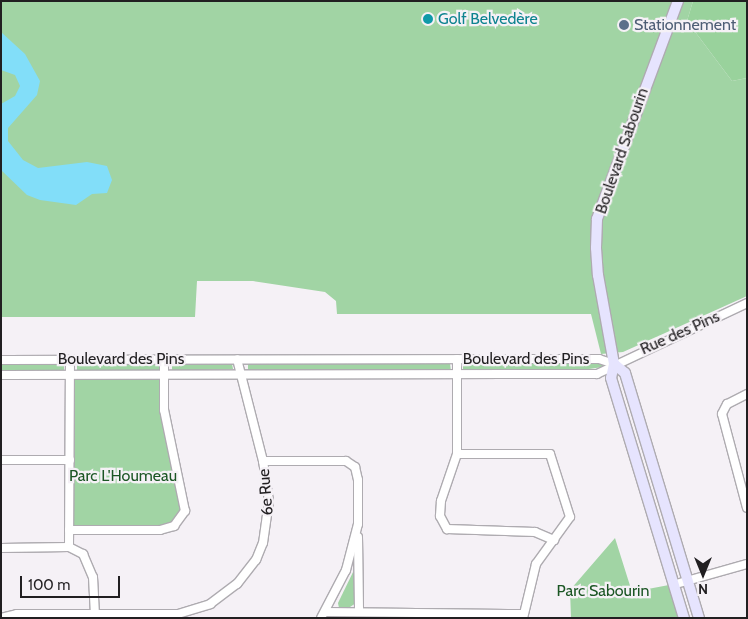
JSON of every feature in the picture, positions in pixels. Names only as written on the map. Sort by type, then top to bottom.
[{"type":"street","name":"Boulevard Sabourin","points":[[678,1],[597,220],[598,275],[614,364],[611,378],[676,584],[684,618]]},
{"type":"street","name":"Rue des Pins","points":[[614,364],[747,303]]},
{"type":"street","points":[[70,530],[160,530],[174,526],[186,511],[164,410],[164,359]]},
{"type":"street","name":"6e Rue","points":[[1,618],[17,614],[178,614],[210,604],[237,584],[256,560],[266,533],[269,501],[263,461],[239,374],[237,359]]},
{"type":"street","points":[[457,359],[458,454],[441,501],[440,516],[447,529],[535,532],[554,540]]},
{"type":"street","name":"Boulevard des Pins","points":[[1,360],[599,359],[614,364]]},
{"type":"street","points":[[69,547],[70,360]]},
{"type":"street","name":"Boulevard Sabourin","points":[[614,364],[625,373],[699,618]]},
{"type":"street","name":"Boulevard des Pins","points":[[1,375],[597,374],[614,364]]},
{"type":"street","points":[[747,394],[727,404],[722,414],[744,486],[747,508]]},
{"type":"street","points":[[323,615],[359,612],[523,616],[536,564],[570,517],[550,454],[458,454]]},
{"type":"street","points":[[1,460],[70,460]]},
{"type":"street","points":[[263,461],[346,461],[355,467],[358,480],[359,612]]},
{"type":"street","points":[[323,615],[346,570],[358,524]]},
{"type":"street","points":[[1,548],[69,547],[83,554],[93,577],[95,614]]},
{"type":"street","points":[[676,584],[747,564]]},
{"type":"green space","points":[[1,1],[693,1],[687,21],[732,81],[747,78],[747,296],[623,352],[601,354],[591,314],[337,314],[336,301],[325,292],[253,281],[197,281],[195,317],[1,317]]},
{"type":"green space","points":[[693,1],[747,1],[747,78],[732,81],[687,21]]},
{"type":"green space","points":[[603,363],[603,367],[582,370],[463,371],[463,364]]},
{"type":"green space","points":[[172,364],[232,364],[233,369],[172,371]]},
{"type":"green space","points":[[248,364],[450,364],[451,371],[248,371]]},
{"type":"green space","points":[[1,365],[64,365],[64,371],[1,371]]},
{"type":"green space","points":[[77,365],[159,365],[159,371],[77,371]]},
{"type":"green space","name":"Parc L'Houmeau","points":[[164,374],[164,410],[185,511],[174,526],[69,530],[70,375]]},
{"type":"green space","name":"Parc Sabourin","points":[[615,538],[632,592],[669,585],[679,618],[571,618],[570,590]]},
{"type":"green space","points":[[355,568],[356,603],[350,607],[339,608],[338,603]]},
{"type":"water","points":[[1,32],[25,54],[40,81],[37,95],[8,128],[8,141],[23,160],[38,168],[87,162],[107,166],[112,180],[107,193],[92,194],[76,205],[40,200],[27,195],[1,170],[1,104],[15,96],[20,86],[15,75],[1,70]]},
{"type":"place","name":"Golf Belvedère","points":[[428,19]]},
{"type":"place","name":"Stationnement","points":[[624,25]]}]
